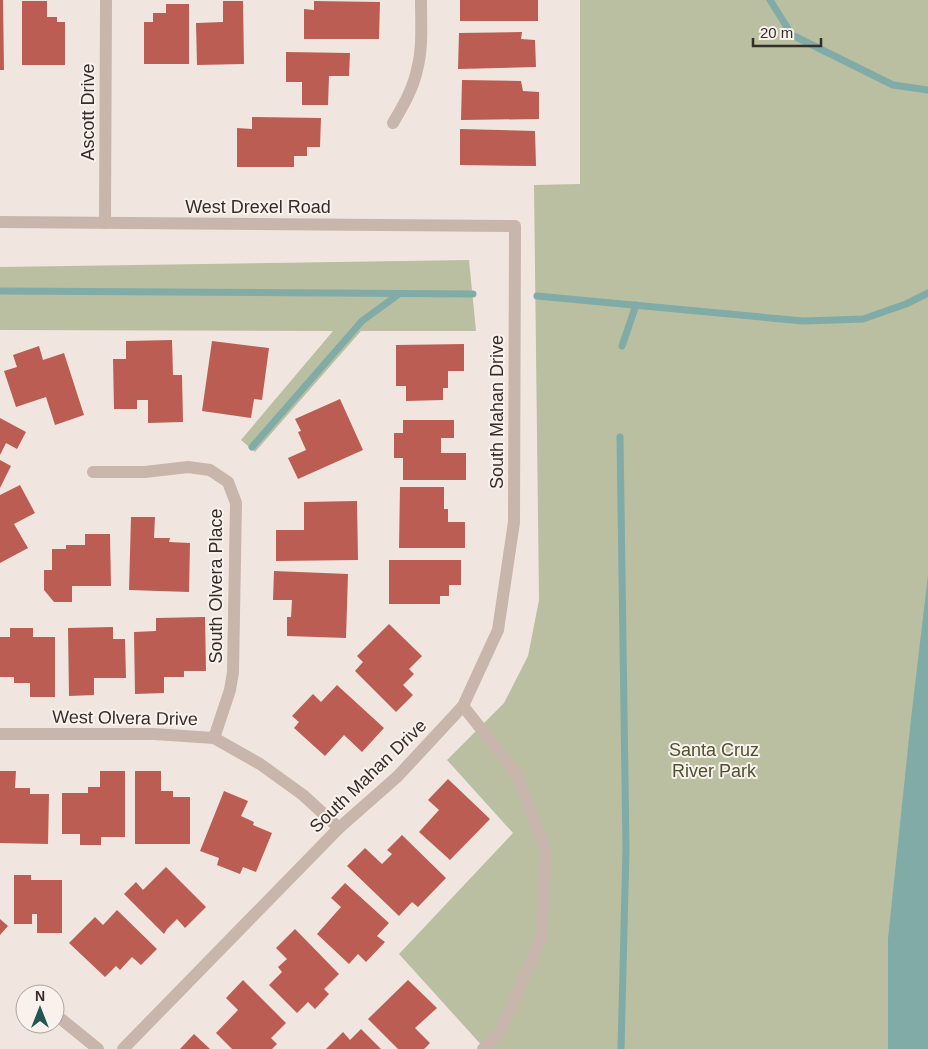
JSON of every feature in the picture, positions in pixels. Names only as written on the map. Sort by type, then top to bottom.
[{"type":"street","name":"Ascott Drive","points":[[105,223],[106,0]]},
{"type":"street","points":[[393,123],[403,107],[417,70],[420,49],[421,0]]},
{"type":"street","name":"West Drexel Road","points":[[0,222],[515,226]]},
{"type":"street","name":"South Mahan Drive","points":[[123,1049],[339,828],[398,776],[463,706],[498,630],[514,522],[515,226]]},
{"type":"street","name":"South Olvera Place","points":[[93,472],[145,472],[188,467],[210,470],[228,482],[236,503],[233,672],[230,690],[214,738]]},
{"type":"street","points":[[463,706],[516,773],[546,851],[541,938],[500,1032],[483,1049]]},
{"type":"street","name":"West Olvera Drive","points":[[0,734],[154,734],[214,738],[268,769],[303,795],[339,828]]},
{"type":"street","points":[[65,1022],[98,1049]]},
{"type":"green space","name":"Santa Cruz River Park","points":[[580,0],[928,0],[928,1049],[485,1049],[399,954],[513,833],[447,760],[504,703],[528,656],[539,600],[534,185],[580,184]]},
{"type":"green space","points":[[469,260],[476,331],[361,331],[255,452],[241,440],[333,331],[0,330],[0,267]]},
{"type":"water","points":[[928,575],[928,1049],[888,1049],[888,939]]},
{"type":"building","points":[[0,0],[3,0],[4,70],[0,70]]},
{"type":"building","points":[[460,0],[538,0],[538,21],[460,21]]},
{"type":"building","points":[[22,1],[47,1],[47,17],[57,17],[57,22],[65,22],[65,65],[22,65]]},
{"type":"building","points":[[223,1],[243,1],[244,64],[197,65],[196,23],[223,22]]},
{"type":"building","points":[[314,1],[380,2],[379,39],[304,39],[304,9],[314,10]]},
{"type":"building","points":[[166,4],[189,4],[189,64],[144,64],[144,22],[153,22],[153,13],[166,13]]},
{"type":"building","points":[[522,32],[521,39],[535,40],[536,67],[458,69],[459,33]]},
{"type":"building","points":[[286,52],[350,53],[349,76],[329,76],[328,105],[302,105],[302,82],[286,82]]},
{"type":"building","points":[[462,80],[521,81],[523,91],[539,92],[539,119],[461,120]]},
{"type":"building","points":[[252,117],[321,118],[320,147],[307,147],[307,156],[294,156],[294,167],[237,167],[237,128],[252,129]]},
{"type":"building","points":[[460,129],[535,131],[536,166],[460,165]]},
{"type":"building","points":[[172,340],[173,375],[182,375],[183,422],[148,423],[148,400],[137,400],[137,409],[114,409],[113,359],[126,359],[126,341]]},
{"type":"building","points":[[212,341],[269,348],[262,400],[254,399],[251,418],[202,411]]},
{"type":"building","points":[[464,344],[464,371],[448,371],[448,388],[443,388],[443,400],[406,401],[406,386],[396,386],[396,345]]},
{"type":"building","points":[[39,346],[43,360],[64,353],[84,415],[55,425],[46,397],[16,407],[4,371],[17,367],[13,355]]},
{"type":"building","points":[[340,399],[363,450],[298,479],[288,458],[306,450],[298,432],[301,431],[295,419]]},
{"type":"building","points":[[0,418],[26,432],[17,449],[6,443],[0,455]]},
{"type":"building","points":[[403,420],[454,420],[454,438],[441,438],[441,453],[466,453],[466,480],[403,480],[403,458],[394,458],[394,433],[403,433]]},
{"type":"building","points":[[0,460],[11,466],[0,488]]},
{"type":"building","points":[[20,485],[35,513],[14,524],[28,548],[0,563],[0,495]]},
{"type":"building","points":[[400,487],[444,487],[444,509],[448,509],[448,522],[465,522],[465,548],[399,548]]},
{"type":"building","points":[[357,501],[358,560],[276,561],[276,530],[304,530],[304,502]]},
{"type":"building","points":[[131,517],[155,517],[154,538],[170,538],[169,542],[190,543],[189,592],[129,590]]},
{"type":"building","points":[[85,534],[110,534],[111,586],[72,586],[72,602],[54,602],[44,590],[44,570],[52,570],[52,549],[66,549],[66,545],[85,545]]},
{"type":"building","points":[[389,560],[461,560],[461,585],[449,585],[449,596],[440,596],[440,604],[389,604]]},
{"type":"building","points":[[274,571],[348,574],[346,638],[287,636],[287,617],[291,617],[292,600],[273,600]]},
{"type":"building","points":[[205,617],[206,671],[184,671],[184,677],[164,677],[164,693],[135,694],[134,632],[156,631],[156,618]]},
{"type":"building","points":[[389,624],[422,656],[409,669],[414,674],[403,685],[413,695],[396,712],[355,671],[363,662],[357,656]]},
{"type":"building","points":[[113,627],[113,639],[125,639],[126,678],[94,678],[94,695],[69,696],[68,628]]},
{"type":"building","points":[[10,628],[33,628],[33,637],[55,637],[55,697],[30,697],[30,683],[14,683],[14,677],[0,677],[0,637],[10,637]]},
{"type":"building","points":[[337,685],[384,728],[362,752],[344,735],[325,756],[294,728],[299,722],[292,716],[313,694],[321,702]]},
{"type":"building","points":[[0,771],[16,771],[15,788],[30,788],[30,794],[49,794],[48,844],[0,843]]},
{"type":"building","points":[[100,771],[125,771],[125,837],[101,837],[101,845],[80,845],[80,834],[62,834],[62,793],[88,793],[88,787],[100,787]]},
{"type":"building","points":[[135,771],[161,771],[161,791],[173,791],[173,797],[190,797],[190,844],[135,844]]},
{"type":"building","points":[[448,779],[490,819],[450,860],[419,832],[439,810],[428,800]]},
{"type":"building","points":[[224,791],[248,801],[241,816],[254,822],[253,825],[272,833],[256,872],[243,867],[240,874],[217,865],[219,858],[200,851]]},
{"type":"building","points":[[402,835],[446,878],[418,907],[412,902],[399,916],[347,866],[365,848],[382,864],[392,854],[387,850]]},
{"type":"building","points":[[166,867],[206,907],[185,928],[177,919],[164,934],[124,894],[136,882],[143,890]]},
{"type":"building","points":[[14,875],[31,875],[31,880],[62,880],[62,933],[37,933],[37,914],[32,914],[32,924],[14,924]]},
{"type":"building","points":[[345,883],[389,923],[377,936],[385,942],[366,962],[358,954],[349,964],[317,934],[341,907],[331,898]]},
{"type":"building","points":[[117,910],[157,949],[141,965],[132,957],[120,970],[116,966],[105,977],[69,943],[95,917],[103,925]]},
{"type":"building","points":[[0,919],[8,926],[0,935]]},
{"type":"building","points":[[295,929],[339,974],[324,989],[329,994],[315,1009],[308,1002],[297,1013],[269,985],[282,972],[278,967],[287,959],[276,948]]},
{"type":"building","points":[[243,980],[286,1023],[271,1038],[277,1044],[272,1049],[232,1049],[216,1033],[238,1010],[226,998]]},
{"type":"building","points":[[408,980],[437,1008],[415,1028],[430,1043],[424,1049],[398,1049],[368,1019]]},
{"type":"building","points":[[361,1029],[381,1049],[326,1049],[343,1032],[350,1040]]},
{"type":"building","points":[[194,1034],[210,1049],[180,1049]]},
{"type":"waterway","points":[[770,0],[792,35],[893,85],[928,90]]},
{"type":"waterway","points":[[0,291],[473,294]]},
{"type":"waterway","points":[[537,296],[803,321],[863,319],[906,304],[928,293]]},
{"type":"waterway","points":[[252,447],[362,321],[399,294]]},
{"type":"waterway","points":[[622,346],[636,305]]},
{"type":"waterway","points":[[620,437],[626,849],[621,1049]]}]
